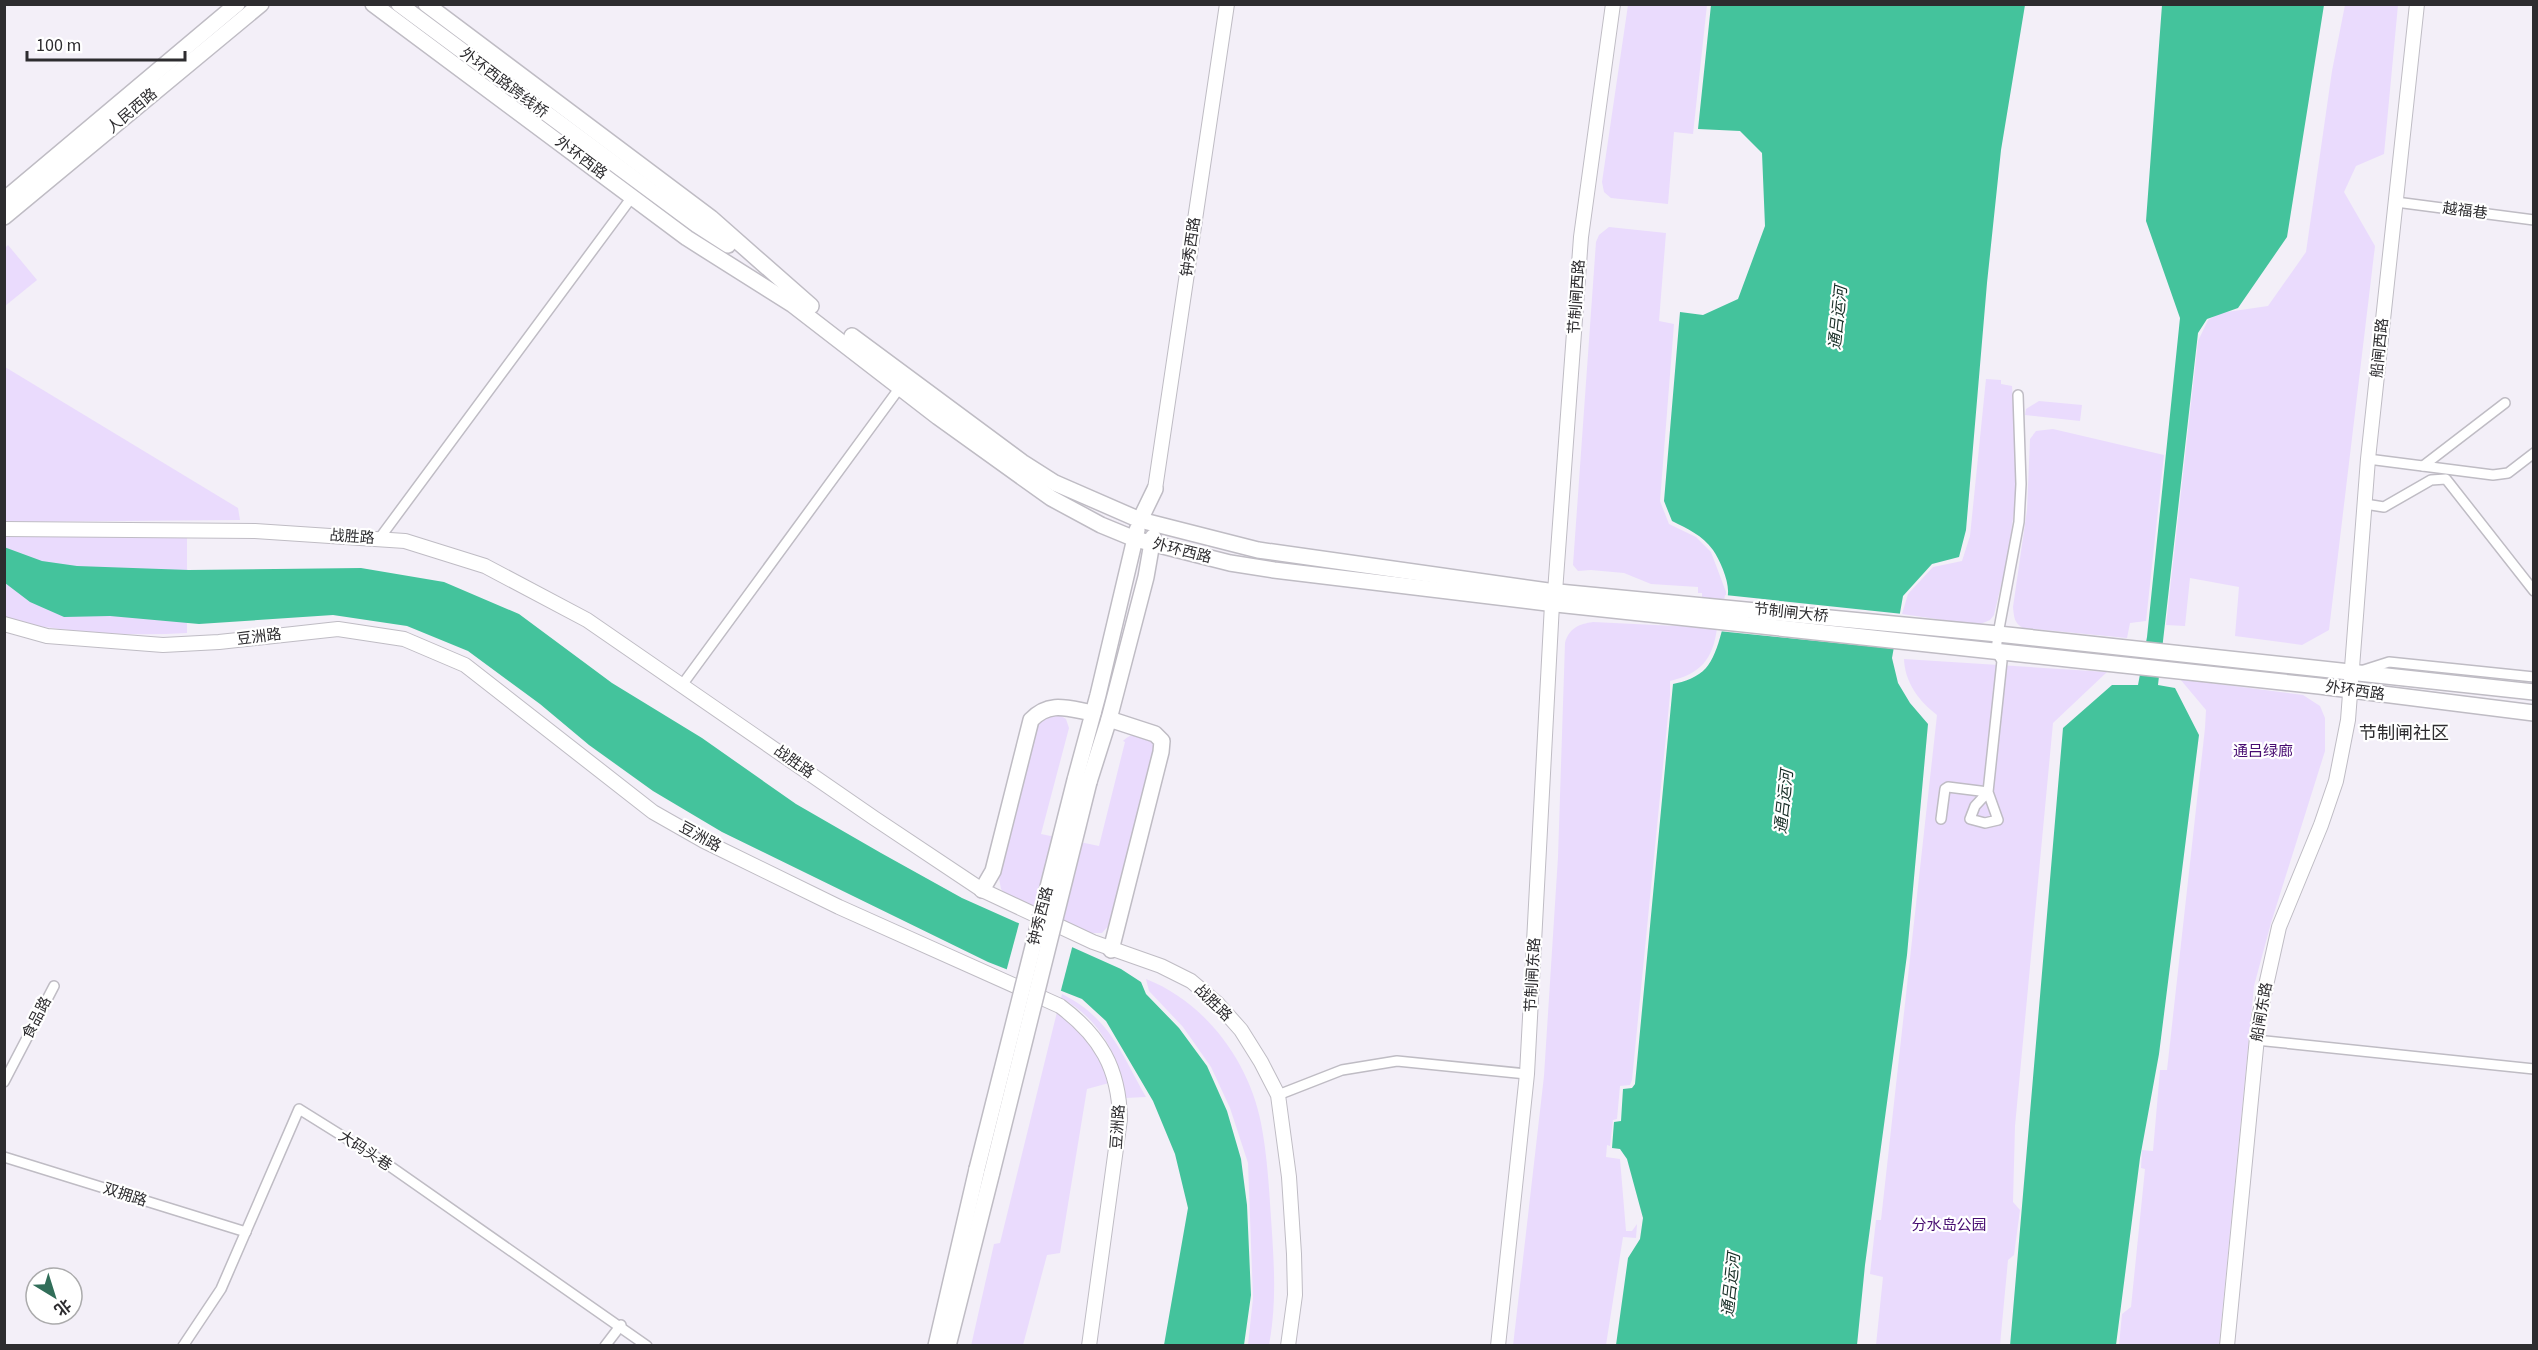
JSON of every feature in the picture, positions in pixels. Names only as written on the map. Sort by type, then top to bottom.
[{"type":"main road","name":"人民西路","points":[[4,200],[237,4]]},
{"type":"main road","name":"人民西路","points":[[4,217],[261,4]]},
{"type":"main road","name":"外环西路","points":[[373,4],[687,238],[797,302]]},
{"type":"main road","name":"外环西路跨线桥","points":[[399,4],[697,225]]},
{"type":"main road","name":"外环西路","points":[[426,4],[711,218],[797,302],[939,417],[1051,498],[1101,525],[1152,544],[1230,563],[1274,570],[1642,605]]},
{"type":"main road","name":"外环西路","points":[[697,225],[712,242],[1055,483],[1147,522],[1258,550],[1554,598]]},
{"type":"main road","name":"外环西路","points":[[1147,522],[1155,489]]},
{"type":"main road","name":"钟秀西路","points":[[936,1346],[984,1170],[1082,781],[1093,713],[1135,539],[1147,522]]},
{"type":"main road","name":"钟秀西路","points":[[1082,781],[1109,719],[1146,577],[1152,544],[1147,522]]},
{"type":"main road","name":"节制闸大桥","points":[[1642,605],[1998,634]]},
{"type":"main road","name":"节制闸大桥","points":[[1642,605],[1996,651]]},
{"type":"main road","name":"外环西路","points":[[1998,634],[2320,671],[2354,672],[2534,692]]},
{"type":"main road","name":"外环西路","points":[[1996,651],[2534,712]]},
{"type":"main road","points":[[982,890],[993,871],[1031,720],[1040,710],[1055,706],[1093,713]]},
{"type":"main road","points":[[1109,719],[1155,735],[1162,741],[1111,950]]},
{"type":"main road","name":"钟秀西路","points":[[948,1346],[984,1170]]},
{"type":"street","name":"钟秀西路","points":[[1155,489],[1227,4]]},
{"type":"street","name":"节制闸西路","points":[[1554,598],[1581,237],[1613,4]]},
{"type":"street","name":"船闸西路","points":[[2350,691],[2354,672],[2368,459],[2417,4]]},
{"type":"street","points":[[379,539],[632,197]]},
{"type":"street","name":"越福巷","points":[[2396,202],[2534,220]]},
{"type":"street","points":[[682,685],[901,386]]},
{"type":"street","points":[[1941,819],[1945,789],[1988,792],[2002,662],[1996,651],[2019,522],[2021,484],[2018,395]]},
{"type":"street","points":[[2424,466],[2505,403]]},
{"type":"street","points":[[2368,459],[2493,475],[2508,473],[2534,453]]},
{"type":"street","points":[[2365,504],[2384,507],[2431,480],[2446,479],[2534,591]]},
{"type":"street","name":"战胜路","points":[[4,530],[255,531],[379,539],[405,541],[486,566],[587,620],[873,818],[982,890],[1111,950],[1161,966],[1191,981],[1241,1030],[1278,1095],[1294,1254],[1294,1295],[1288,1346]]},
{"type":"street","name":"节制闸东路","points":[[1498,1346],[1527,1074],[1554,598]]},
{"type":"street","name":"豆洲路","points":[[4,624],[48,636],[163,645],[219,642],[338,629],[404,639],[465,665],[653,812],[704,841],[839,907],[1060,1006],[1080,1021],[1094,1036],[1115,1077],[1120,1098],[1120,1119],[1112,1184],[1089,1346]]},
{"type":"street","points":[[2354,672],[2389,662],[2534,677]]},
{"type":"street","name":"船闸东路","points":[[2227,1346],[2259,1017],[2279,927],[2321,825],[2336,780],[2348,720],[2350,691]]},
{"type":"street","name":"食品路","points":[[4,1082],[54,986]]},
{"type":"street","points":[[2256,1040],[2534,1069]]},
{"type":"street","points":[[1278,1095],[1342,1070],[1396,1061],[1527,1074]]},
{"type":"street","name":"大码头巷","points":[[183,1346],[221,1289],[299,1109],[384,1162],[621,1325],[647,1346]]},
{"type":"street","name":"双拥路","points":[[4,1157],[246,1232]]},
{"type":"street","points":[[605,1346],[621,1325]]},
{"type":"green space","points":[[1628,5],[1707,5],[1693,134],[1674,132],[1668,204],[1611,198],[1604,192],[1602,182]]},
{"type":"green space","points":[[2345,5],[2398,5],[2384,154],[2356,166],[2344,192],[2375,246],[2329,630],[2302,645],[2235,636],[2239,587],[2190,578],[2185,626],[2166,625],[2198,341],[2208,320],[2220,313],[2268,306],[2306,252],[2332,71]]},
{"type":"green space","points":[[1609,227],[1666,233],[1659,321],[1674,324],[1660,501],[1669,524],[1696,537],[1711,552],[1726,592],[1726,599],[1702,598],[1702,593],[1698,593],[1698,587],[1651,584],[1624,573],[1578,571],[1573,565],[1596,242],[1599,235]]},
{"type":"green space","points":[[8,245],[37,280],[5,306],[5,248]]},
{"type":"green space","points":[[5,367],[238,508],[240,520],[5,522]]},
{"type":"green space","points":[[1986,379],[2001,380],[2001,384],[2012,386],[2017,467],[2008,556],[1994,615],[1990,620],[1978,625],[1902,614],[1908,594],[1933,567],[1962,561],[1970,536]]},
{"type":"green space","points":[[2039,401],[2082,405],[2080,421],[2025,415],[2026,409]]},
{"type":"green space","points":[[2053,429],[2164,455],[2146,621],[2130,623],[2127,638],[2023,628],[2015,619],[2013,607],[2027,510],[2030,439],[2036,431]]},
{"type":"green space","points":[[187,535],[187,633],[95,632],[50,628],[5,620],[4,536]]},
{"type":"green space","points":[[1593,622],[1717,628],[1712,649],[1703,664],[1697,670],[1670,681],[1632,1080],[1630,1085],[1620,1086],[1617,1119],[1613,1120],[1610,1146],[1607,1145],[1606,1157],[1620,1159],[1626,1231],[1632,1231],[1637,1224],[1636,1238],[1623,1237],[1606,1345],[1513,1346],[1544,1076],[1558,857],[1565,643],[1575,628]]},
{"type":"green space","name":"分水岛公园","points":[[1904,659],[2107,672],[2053,723],[2015,1126],[2013,1202],[2020,1210],[2014,1255],[2008,1260],[2000,1345],[1876,1345],[1883,1277],[1870,1274],[1876,1220],[1881,1220],[1937,715],[1914,691],[1907,676]]},
{"type":"green space","name":"通吕绿廊","points":[[2180,679],[2303,695],[2320,706],[2325,718],[2325,751],[2271,923],[2254,986],[2219,1345],[2119,1345],[2122,1314],[2131,1307],[2145,1169],[2141,1168],[2142,1150],[2153,1151],[2160,1070],[2167,1070],[2205,728],[2206,710]]},
{"type":"green space","points":[[1056,713],[1066,719],[1069,728],[1041,834],[1099,846],[1125,742],[1123,741],[1132,735],[1140,735],[1148,739],[1154,747],[1111,923],[1102,933],[1083,933],[1007,896],[1001,889],[999,878],[1037,725],[1040,720]]},
{"type":"green space","points":[[1146,979],[1187,1002],[1205,1018],[1235,1056],[1255,1100],[1266,1158],[1273,1250],[1274,1298],[1269,1345],[1248,1345],[1253,1298],[1248,1163],[1230,1108],[1211,1067],[1183,1027],[1149,991]]},
{"type":"green space","points":[[1062,994],[1092,1014],[1113,1038],[1146,1097],[1125,1098],[1119,1068],[1113,1053],[1096,1027],[1074,1006],[1061,998]]},
{"type":"green space","points":[[1057,1012],[1076,1027],[1096,1051],[1109,1083],[1087,1089],[1060,1253],[1047,1255],[1023,1345],[971,1346],[994,1244],[1000,1243]]},
{"type":"water","name":"通吕运河","points":[[1711,5],[2025,5],[2001,150],[1966,530],[1959,557],[1932,564],[1903,596],[1892,658],[1898,683],[1910,703],[1928,724],[1907,955],[1865,1265],[1857,1345],[1616,1345],[1628,1258],[1640,1239],[1643,1218],[1627,1159],[1620,1149],[1612,1148],[1614,1122],[1621,1121],[1623,1089],[1632,1088],[1635,1084],[1673,684],[1695,676],[1711,662],[1721,632],[1728,593],[1724,571],[1713,550],[1699,536],[1672,521],[1664,501],[1680,312],[1703,315],[1738,299],[1765,226],[1762,153],[1740,131],[1698,129]]},
{"type":"water","points":[[2162,5],[2324,5],[2287,237],[2238,308],[2207,319],[2198,333],[2158,685],[2175,688],[2199,735],[2159,1054],[2140,1158],[2116,1345],[2010,1346],[2063,728],[2112,685],[2138,685],[2147,637],[2180,318],[2146,221]]},
{"type":"water","points":[[4,547],[42,561],[77,566],[189,570],[361,568],[444,582],[519,614],[612,683],[702,738],[796,804],[881,853],[962,898],[1121,969],[1141,982],[1146,994],[1179,1028],[1207,1066],[1227,1111],[1241,1159],[1247,1205],[1251,1295],[1244,1345],[1164,1345],[1188,1208],[1175,1154],[1153,1101],[1106,1021],[1082,999],[988,962],[722,832],[653,791],[589,745],[540,704],[468,651],[407,626],[333,615],[199,624],[110,616],[64,617],[30,602],[5,583]]},
{"type":"pier","points":[[1725,595],[1903,614],[1896,649],[1718,631]]},
{"type":"pier","points":[[1020,920],[1073,944],[1060,994],[1006,972]]},
{"type":"district","name":"节制闸社区","points":[[2404,733]]}]
